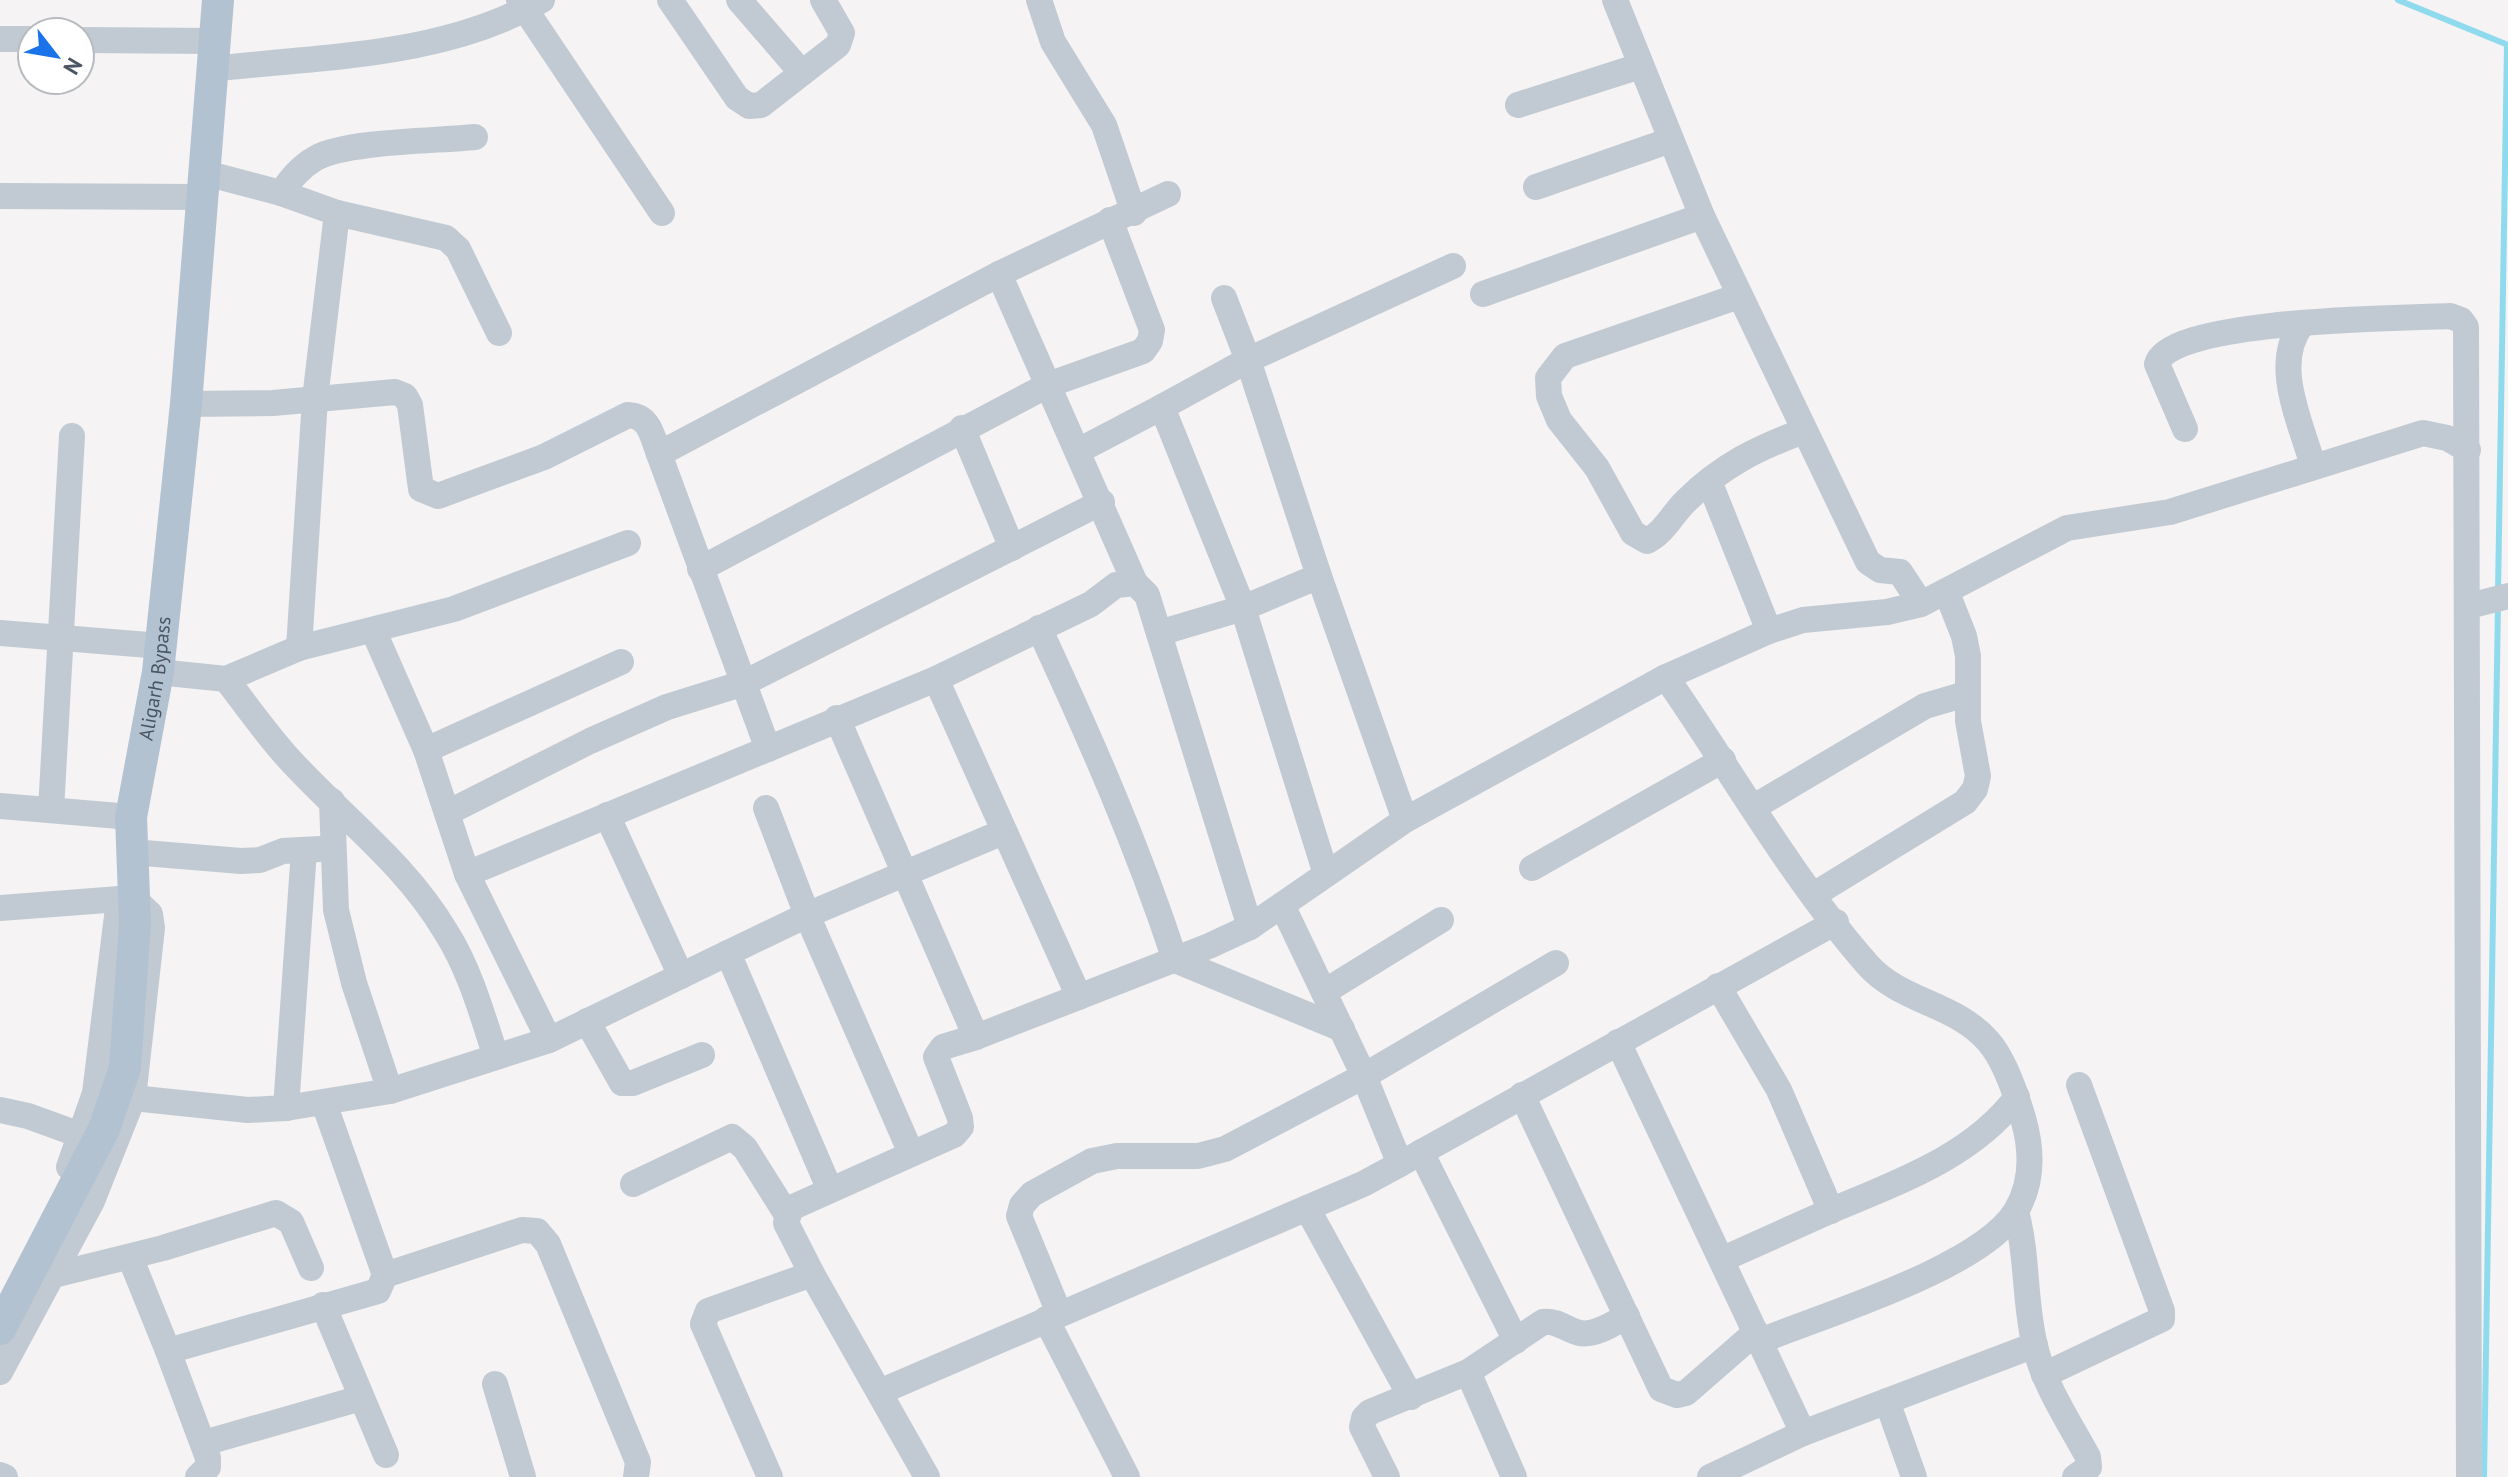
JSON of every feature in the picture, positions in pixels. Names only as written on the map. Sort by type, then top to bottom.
[{"type":"main road","name":"Aligarh Bypass","points":[[0,1329],[113,1110],[125,1068],[131,817],[159,659],[186,404],[218,0]]},
{"type":"street","points":[[670,0],[737,98],[749,106],[761,105],[838,45],[842,33],[823,0]]},
{"type":"street","points":[[739,0],[802,73]]},
{"type":"street","points":[[700,569],[962,428],[1048,385],[1143,351],[1150,341],[1152,330],[1122,216],[1104,125],[1053,42],[1039,0]]},
{"type":"street","points":[[1615,0],[1702,216],[1868,562],[1880,570],[1900,572],[1921,604]]},
{"type":"street","points":[[96,42],[214,55],[441,42],[491,27],[528,4],[662,213]]},
{"type":"street","points":[[1518,105],[1640,66]]},
{"type":"street","points":[[281,193],[296,172],[318,157],[344,150],[475,137]]},
{"type":"street","points":[[1536,187],[1671,140]]},
{"type":"street","points":[[0,196],[203,185],[281,193],[337,213],[446,238],[458,249],[499,333]]},
{"type":"street","points":[[659,454],[999,274],[1168,194]]},
{"type":"street","points":[[299,648],[315,399],[337,213]]},
{"type":"street","points":[[1483,294],[1702,216]]},
{"type":"street","points":[[1078,451],[1248,360],[1453,266]]},
{"type":"street","points":[[999,274],[1102,502],[1135,583],[1147,595],[1250,927]]},
{"type":"street","points":[[1739,296],[1565,356],[1548,378],[1549,396],[1559,420],[1597,468],[1639,539],[1655,537],[1709,481],[1737,459],[1804,431]]},
{"type":"street","points":[[1224,298],[1405,820]]},
{"type":"street","points":[[2185,429],[2158,371],[2159,357],[2165,351],[2242,327],[2450,316],[2461,320],[2468,341],[2468,450],[2491,601],[2469,1477]]},
{"type":"street","points":[[2302,324],[2292,337],[2287,353],[2288,375],[2313,466]]},
{"type":"street","points":[[186,404],[315,399],[395,392],[405,396],[410,405],[417,480],[428,495],[438,496],[544,457],[628,415],[639,416],[647,422],[768,749]]},
{"type":"street","points":[[1162,407],[1243,608],[1325,871]]},
{"type":"street","points":[[962,428],[1012,548]]},
{"type":"street","points":[[927,1477],[786,1223],[791,1208],[954,1135],[961,1127],[936,1057],[943,1047],[1175,960],[1250,927],[1325,871],[1405,820],[1666,677],[1769,631],[1803,620],[1887,612],[1921,604],[1947,593],[2015,552],[2067,528],[2170,512],[2423,433],[2447,438],[2468,450]]},
{"type":"street","points":[[51,810],[72,436]]},
{"type":"street","points":[[1709,481],[1769,631]]},
{"type":"street","points":[[447,813],[628,724],[667,707],[744,683],[1102,502]]},
{"type":"street","points":[[226,679],[299,648],[374,632],[467,604],[628,543]]},
{"type":"street","points":[[1159,633],[1243,608],[1319,576]]},
{"type":"street","points":[[467,874],[936,679],[1091,604],[1116,585],[1135,583]]},
{"type":"street","points":[[1815,894],[1965,802],[1975,789],[1978,776],[1966,694],[1964,636],[1947,593]]},
{"type":"street","points":[[1039,628],[1128,825],[1175,960],[1342,1029]]},
{"type":"street","points":[[374,632],[426,750],[467,874],[549,1040]]},
{"type":"street","points":[[0,633],[62,636],[226,679],[291,760],[372,838],[415,885],[448,934],[473,986],[496,1057]]},
{"type":"street","points":[[426,750],[621,662]]},
{"type":"street","points":[[1522,1095],[1661,1389],[1677,1395],[1686,1393],[1758,1336],[1943,1268],[1991,1238],[2016,1211],[2029,1178],[2031,1145],[2017,1097],[1991,1043],[1966,1019],[1898,990],[1869,966],[1815,894],[1666,677]]},
{"type":"street","points":[[936,679],[1079,997]]},
{"type":"street","points":[[1754,807],[1925,706],[1966,694]]},
{"type":"street","points":[[837,718],[976,1037]]},
{"type":"street","points":[[1532,868],[1723,760]]},
{"type":"street","points":[[332,801],[336,910],[354,983],[390,1091]]},
{"type":"street","points":[[0,806],[131,817]]},
{"type":"street","points":[[766,808],[807,915],[911,1153]]},
{"type":"street","points":[[607,815],[681,976]]},
{"type":"street","points":[[133,1098],[232,1109],[286,1108],[390,1091],[549,1040],[807,915],[1003,832]]},
{"type":"street","points":[[132,852],[241,861],[332,848]]},
{"type":"street","points":[[286,1108],[304,850]]},
{"type":"street","points":[[1282,905],[1364,1076],[1516,1341]]},
{"type":"street","points":[[0,1302],[49,1211],[83,1136],[103,1050],[129,907]]},
{"type":"street","points":[[0,908],[129,907],[150,914],[152,928],[133,1098],[92,1201],[0,1372]]},
{"type":"street","points":[[1324,992],[1441,920]]},
{"type":"street","points":[[882,1391],[1307,1208],[1411,1158],[1836,922]]},
{"type":"street","points":[[728,953],[830,1190]]},
{"type":"street","points":[[1127,1477],[1052,1316],[1019,1216],[1022,1205],[1032,1194],[1092,1161],[1117,1156],[1198,1156],[1225,1149],[1364,1076],[1556,963]]},
{"type":"street","points":[[1718,986],[1779,1090],[1831,1211]]},
{"type":"street","points":[[587,1021],[622,1083],[633,1083],[702,1055]]},
{"type":"street","points":[[1618,1042],[1803,1433]]},
{"type":"street","points":[[2044,1375],[2162,1319],[2162,1311],[2079,1085]]},
{"type":"street","points":[[1723,1259],[1883,1189],[1970,1142],[2002,1117],[2017,1097]]},
{"type":"street","points":[[168,1351],[378,1291],[385,1275],[324,1103]]},
{"type":"street","points":[[0,1110],[28,1116],[83,1136]]},
{"type":"street","points":[[633,1184],[732,1137],[745,1148],[787,1215]]},
{"type":"street","points":[[1307,1208],[1411,1397]]},
{"type":"street","points":[[2016,1211],[2023,1238],[2035,1345],[2044,1375],[2088,1457],[2089,1467],[2075,1477]]},
{"type":"street","points":[[50,1276],[130,1257],[276,1213],[291,1222],[311,1268]]},
{"type":"street","points":[[385,1275],[522,1230],[537,1231],[548,1244],[638,1462],[636,1477]]},
{"type":"street","points":[[130,1257],[204,1443],[208,1467],[198,1477]]},
{"type":"street","points":[[770,1477],[703,1324],[704,1317],[708,1311],[812,1274]]},
{"type":"street","points":[[323,1305],[386,1455]]},
{"type":"street","points":[[1387,1477],[1362,1427],[1364,1418],[1370,1412],[1468,1372],[1543,1322],[1552,1321],[1581,1334],[1591,1333],[1627,1316]]},
{"type":"street","points":[[1710,1477],[1746,1469],[1803,1433],[2035,1345]]},
{"type":"street","points":[[1468,1372],[1514,1477]]},
{"type":"street","points":[[495,1384],[523,1477]]},
{"type":"street","points":[[204,1443],[361,1398]]},
{"type":"street","points":[[1887,1401],[1914,1477]]},
{"type":"waterway","points":[[2398,0],[2508,45]]},
{"type":"waterway","points":[[2498,593],[2507,45]]},
{"type":"waterway","points":[[2484,1477],[2498,604]]}]
